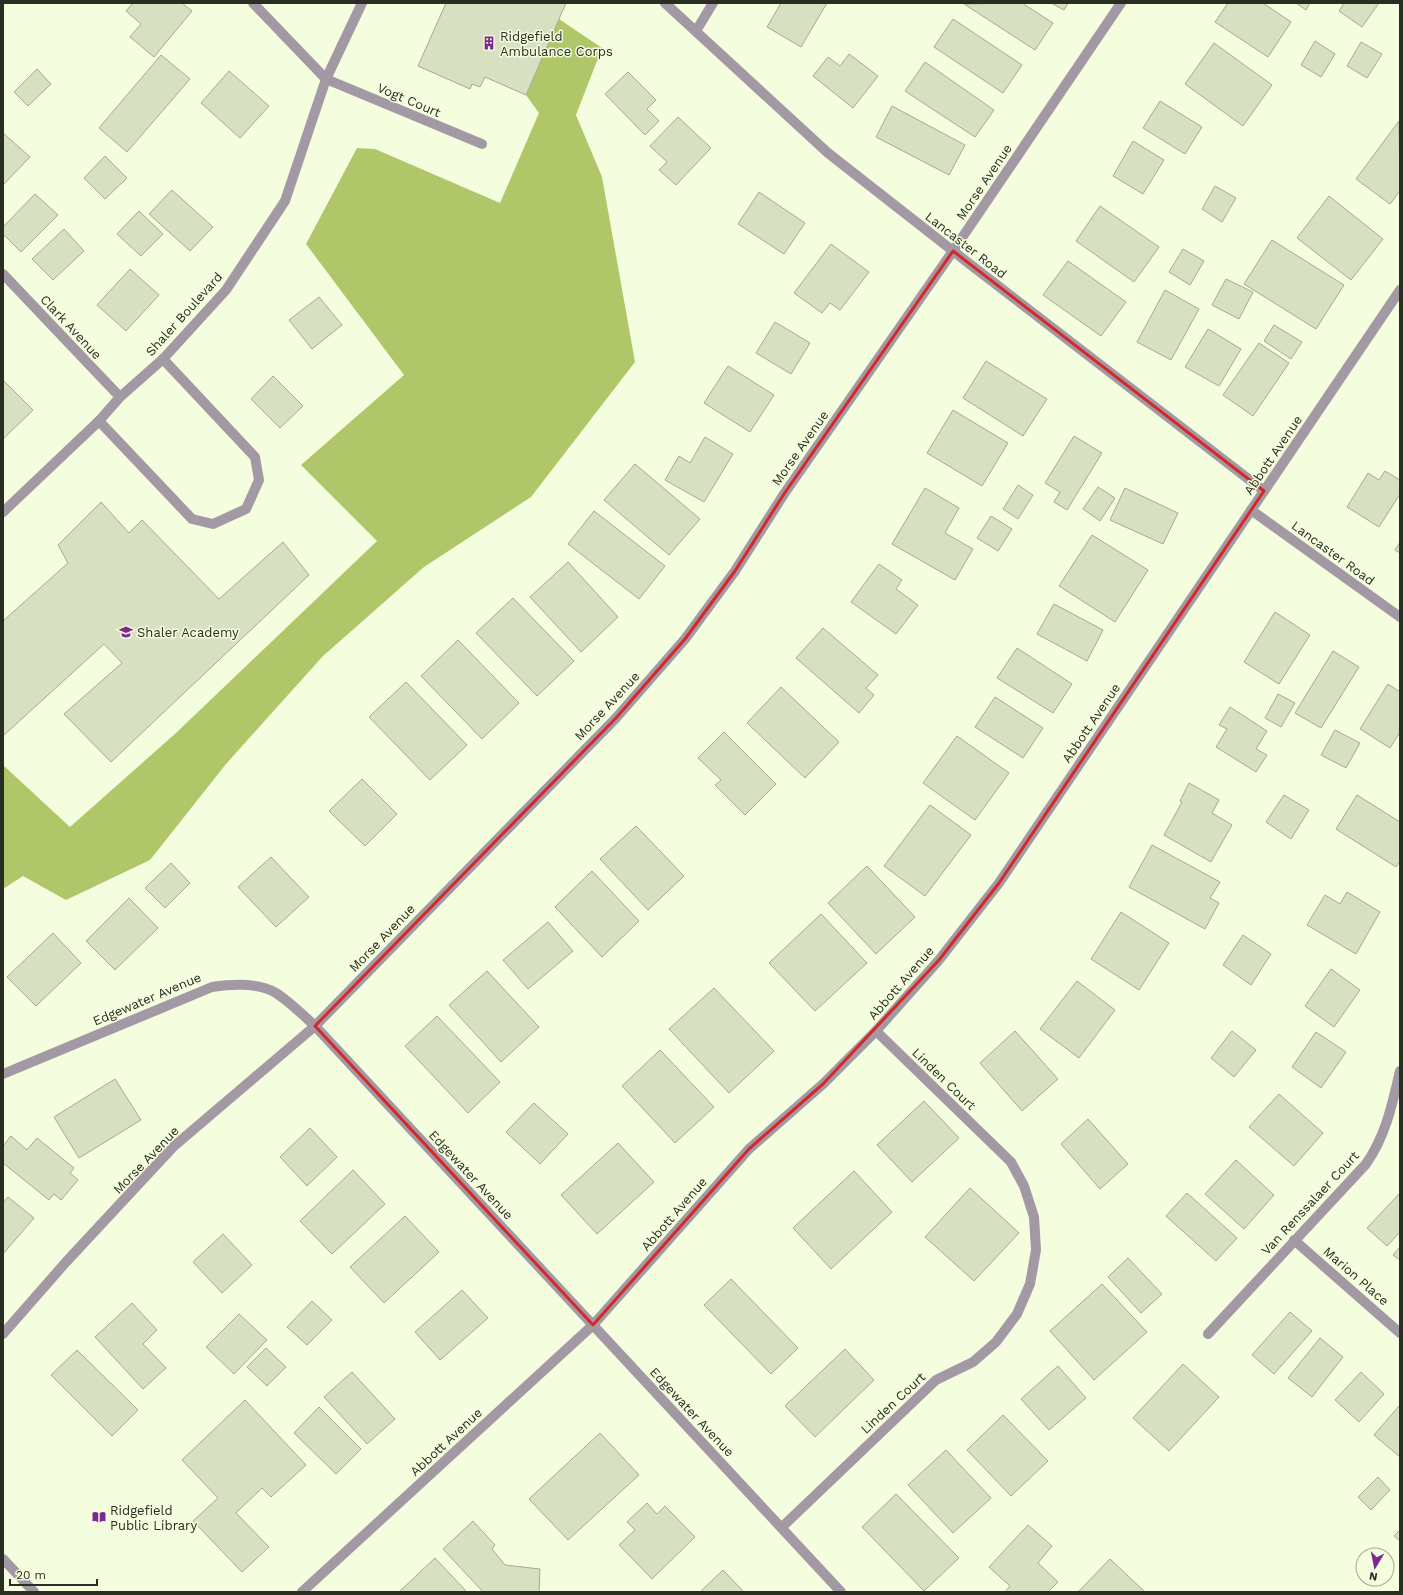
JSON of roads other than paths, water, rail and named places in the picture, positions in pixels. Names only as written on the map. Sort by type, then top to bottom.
[{"type":"street","points":[[253,3],[326,79]]},
{"type":"street","name":"Shaler Boulevard","points":[[3,512],[99,421],[120,397],[163,359],[226,290],[285,201],[326,79],[362,3]]},
{"type":"street","name":"Lancaster Road","points":[[665,3],[828,153],[1264,491]]},
{"type":"street","points":[[696,31],[713,3]]},
{"type":"street","name":"Morse Avenue","points":[[3,1334],[66,1262],[173,1147],[315,1026],[616,718],[685,639],[735,571],[784,494],[953,251],[1121,3]]},
{"type":"street","name":"Vogt Court","points":[[326,79],[482,144]]},
{"type":"street","name":"Clark Avenue","points":[[3,274],[120,397]]},
{"type":"street","name":"Abbott Avenue","points":[[302,1592],[593,1325],[749,1149],[823,1084],[876,1031],[939,960],[999,883],[1400,290]]},
{"type":"street","points":[[99,421],[192,519],[213,524],[246,509],[259,480],[254,457],[163,359]]},
{"type":"street","name":"Lancaster Road","points":[[1251,510],[1400,617]]},
{"type":"street","name":"Edgewater Avenue","points":[[3,1074],[212,986],[236,984],[256,987],[276,993],[315,1026],[842,1592]]},
{"type":"street","name":"Linden Court","points":[[782,1527],[936,1380],[973,1362],[996,1342],[1017,1314],[1030,1284],[1036,1250],[1034,1217],[1024,1186],[1011,1162],[876,1031]]},
{"type":"street","name":"Van Renssalaer Court","points":[[1208,1334],[1366,1164],[1385,1130],[1400,1071]]},
{"type":"street","name":"Marion Place","points":[[1294,1240],[1400,1333]]},
{"type":"street","points":[[3,1559],[34,1592]]},
{"type":"place","name":"Ridgefield Ambulance Corps","points":[[489,43]]},
{"type":"place","name":"Shaler Academy","points":[[126,632]]},
{"type":"place","name":"Ridgefield Public Library","points":[[99,1517]]}]
